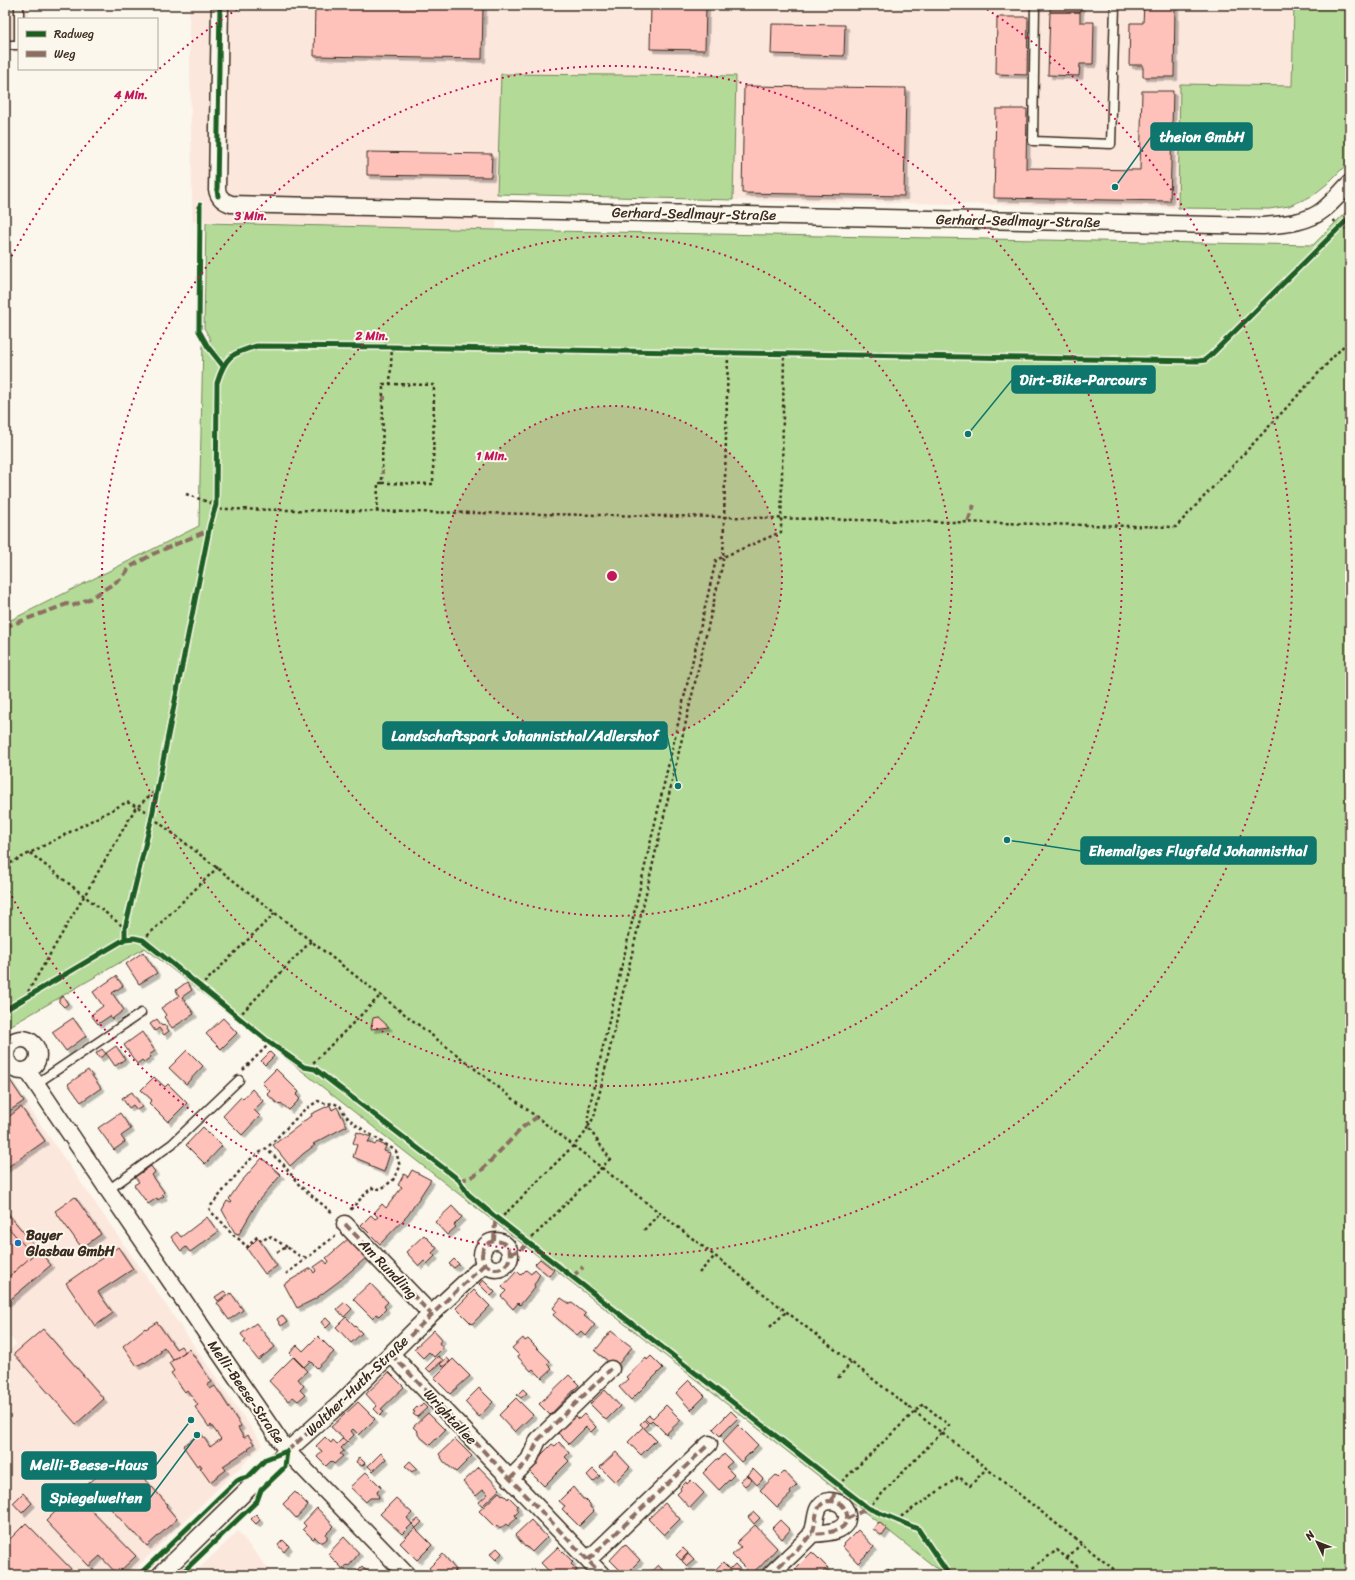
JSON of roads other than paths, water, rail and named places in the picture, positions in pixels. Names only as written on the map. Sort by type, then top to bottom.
[{"type":"street","name":"Gerhard-Sedlmayr-Straße","points":[[220,5],[217,190],[218,196],[224,202],[230,204],[1263,226],[1284,224],[1301,220],[1322,211],[1350,183]]},
{"type":"street","name":"Melli-Beese-Straße","points":[[27,1070],[287,1452],[407,1575]]},
{"type":"street","name":"Am Rundling","points":[[345,1224],[431,1314]]},
{"type":"street","name":"Walther-Huth-Straße","points":[[160,1575],[287,1452],[342,1402],[431,1314],[485,1264]]},
{"type":"street","name":"Wrightallee","points":[[391,1354],[602,1575]]},
{"type":"street","points":[[510,1479],[528,1460],[538,1440],[611,1369]]},
{"type":"street","points":[[588,1560],[709,1444]]},
{"type":"street","points":[[770,1575],[811,1534]]},
{"type":"lane","points":[[19,5],[19,18]]},
{"type":"lane","points":[[1035,5],[1033,141],[1111,144],[1115,5]]},
{"type":"lane","points":[[5,44],[18,45]]},
{"type":"lane","points":[[36,1084],[141,1012]]},
{"type":"lane","points":[[108,1190],[172,1144],[239,1080]]},
{"type":"place","name":"theion GmbH","points":[[1115,187]]},
{"type":"place","name":"Dirt-Bike-Parcours","points":[[968,434]]},
{"type":"place","name":"Landschaftspark Johannisthal/Adlershof","points":[[678,786]]},
{"type":"place","name":"Ehemaliges Flugfeld Johannisthal","points":[[1007,840]]},
{"type":"place","name":"Bayer Glasbau GmbH","points":[[18,1243]]},
{"type":"place","name":"Melli-Beese-Haus","points":[[191,1420]]},
{"type":"place","name":"Spiegelwelten","points":[[197,1435]]}]
